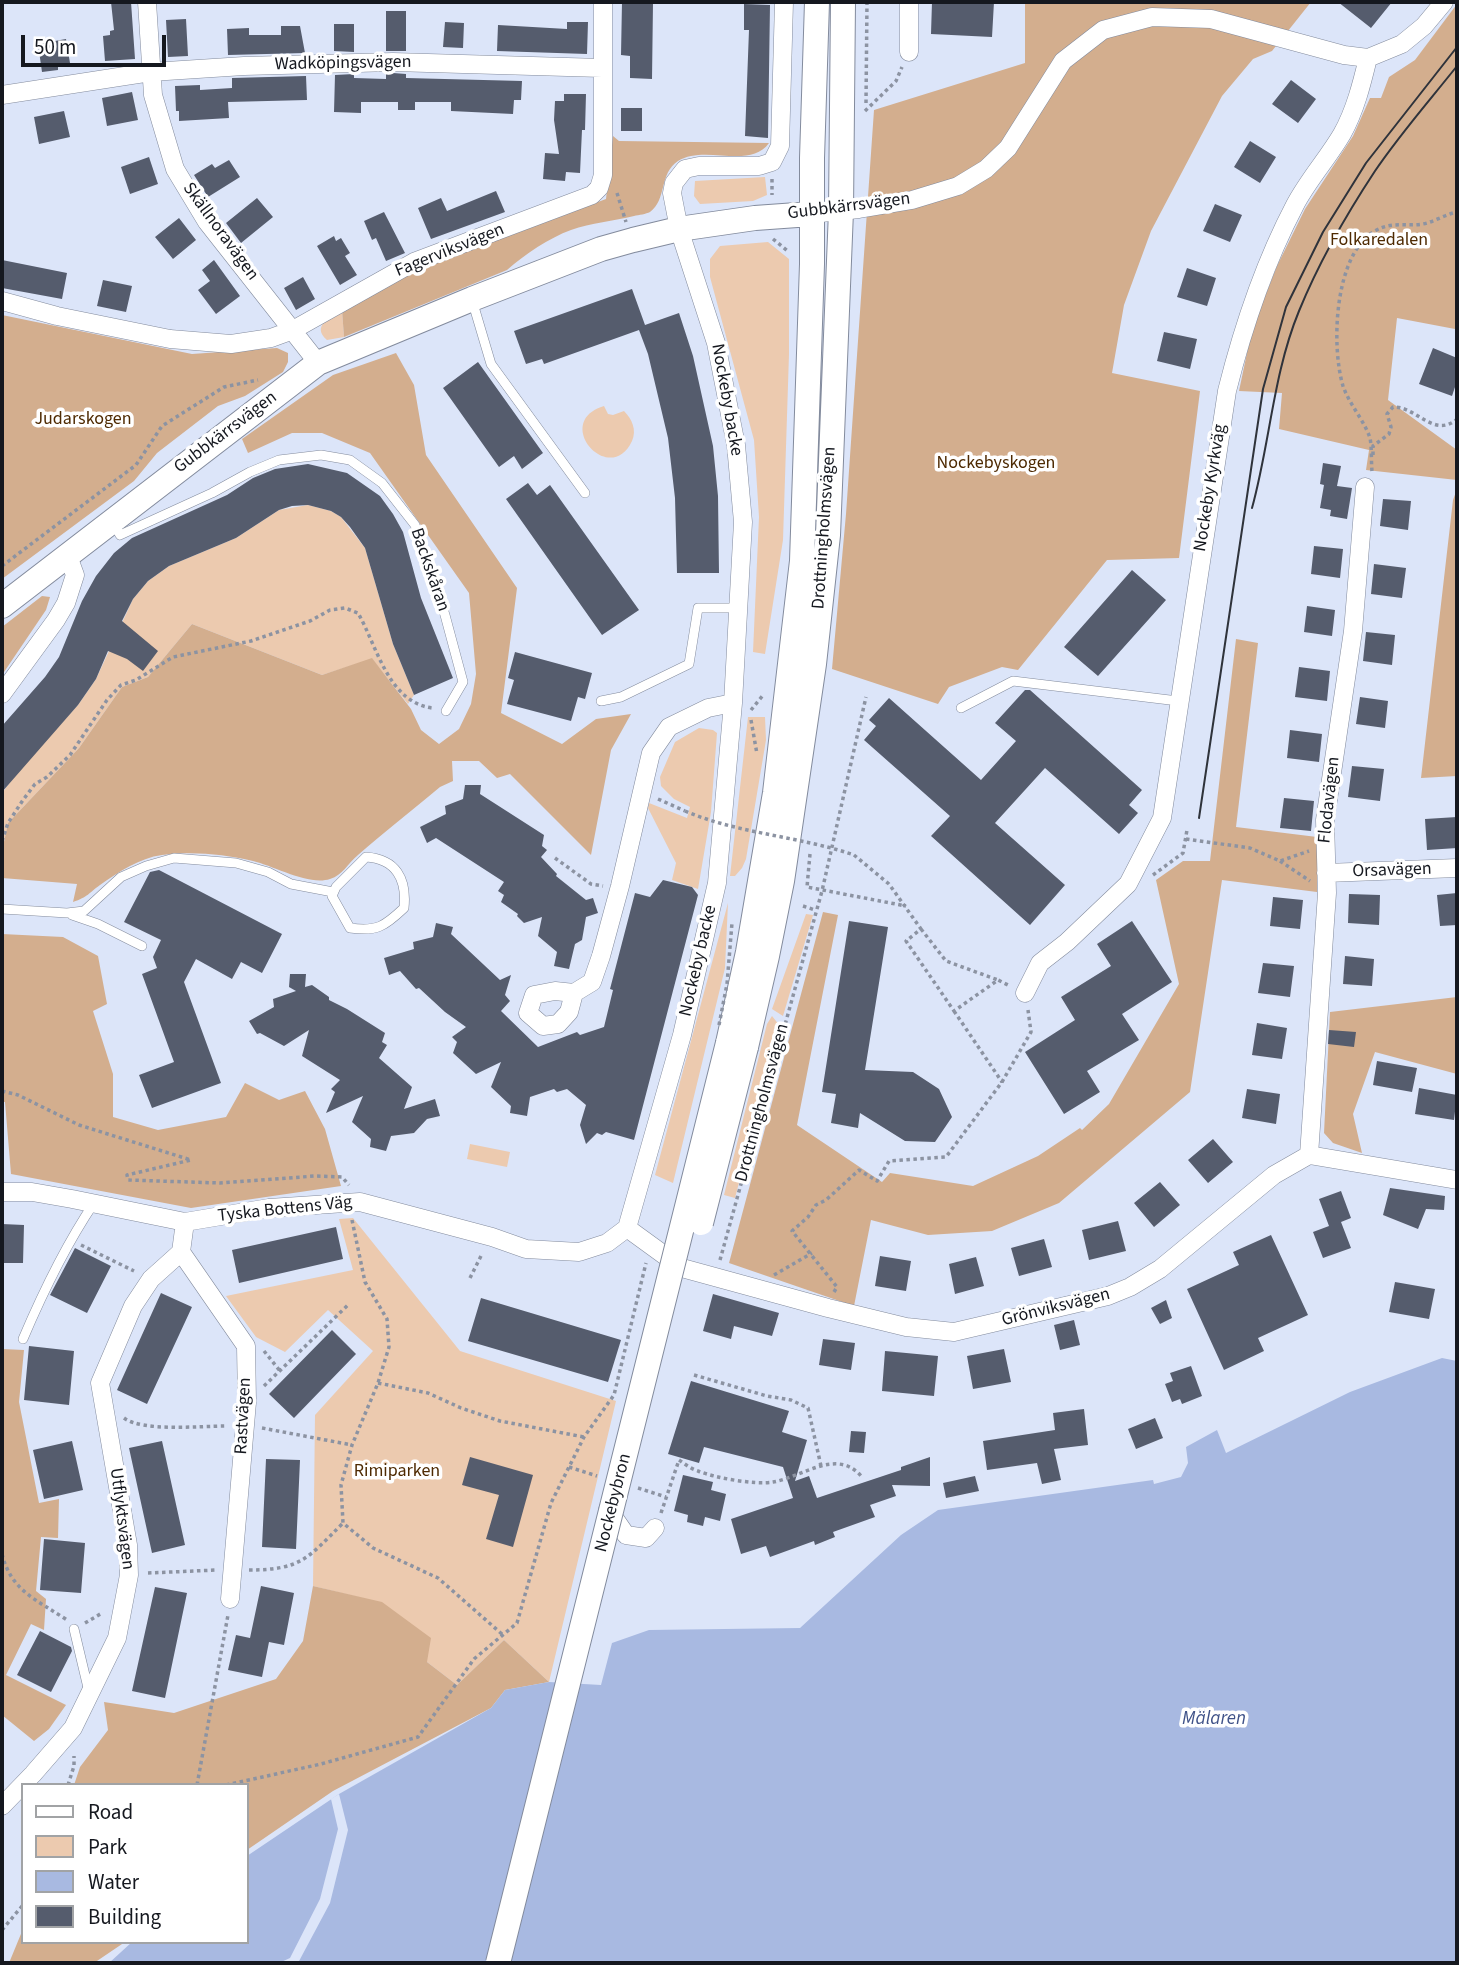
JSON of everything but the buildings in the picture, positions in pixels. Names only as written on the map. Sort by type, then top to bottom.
[{"type":"main road","name":"Drottningholmsvägen","points":[[737,1045],[748,952],[762,877],[792,662],[802,549],[812,264],[817,2]]},
{"type":"main road","name":"Drottningholmsvägen","points":[[737,1045],[768,956],[782,881],[814,664],[828,535],[841,211],[843,2]]},
{"type":"main road","name":"Gubbkärrsvägen","points":[[2,606],[318,363],[601,249],[678,229],[755,218],[811,214]]},
{"type":"main road","name":"Nockebybron","points":[[498,1963],[737,1045]]},
{"type":"main road","name":"Nockebybron","points":[[514,1963],[737,1045]]},
{"type":"street","name":"Skällnoravägen","points":[[147,2],[153,95],[175,169],[207,222],[293,330]]},
{"type":"street","points":[[603,2],[603,175]]},
{"type":"street","points":[[678,229],[674,183],[685,169],[699,166],[772,168],[780,146],[784,2]]},
{"type":"street","points":[[909,2],[909,52]]},
{"type":"street","points":[[1368,58],[1402,44],[1424,26],[1444,2]]},
{"type":"street","name":"Gubbkärrsvägen","points":[[811,214],[912,200],[958,186],[986,169],[1008,148],[1063,61],[1103,30],[1152,17],[1211,19],[1344,55],[1368,58]]},
{"type":"street","name":"Nockeby Kyrkväg","points":[[1025,993],[1040,963],[1067,942],[1128,884],[1162,818],[1227,391],[1242,330],[1295,204],[1343,132],[1368,58]]},
{"type":"street","name":"Wadköpingsvägen","points":[[2,95],[151,72],[244,66],[393,62],[602,68]]},
{"type":"street","name":"Fagerviksvägen","points":[[2,301],[57,316],[170,340],[231,344],[271,338],[293,330],[414,262],[592,195],[599,188],[603,175]]},
{"type":"street","name":"Nockeby backe","points":[[630,1220],[682,1035],[717,883],[738,709],[738,608],[743,522],[736,445],[716,343],[678,229]]},
{"type":"street","points":[[293,330],[318,363]]},
{"type":"street","name":"Flodavägen","points":[[1309,1155],[1327,893],[1325,820],[1353,631],[1368,479]]},
{"type":"street","points":[[2,694],[66,603],[75,575],[68,556]]},
{"type":"street","points":[[574,993],[592,982],[601,956],[651,753],[669,727],[708,708],[738,709]]},
{"type":"street","name":"Orsavägen","points":[[1326,873],[1457,868]]},
{"type":"street","points":[[1309,1155],[1457,1180]]},
{"type":"street","name":"Grönviksvägen","points":[[630,1220],[656,1249],[682,1268],[880,1321],[906,1327],[954,1332],[1108,1296],[1130,1287],[1160,1269],[1274,1175],[1309,1155]]},
{"type":"street","name":"Tyska Bottens Väg","points":[[2,1192],[32,1192],[185,1222],[270,1208],[360,1202],[526,1249],[579,1252],[607,1243],[630,1220]]},
{"type":"street","points":[[181,1252],[185,1222]]},
{"type":"street","points":[[655,1528],[646,1538],[626,1535],[605,1506],[656,1249]]},
{"type":"street","name":"Utflyktsvägen","points":[[24,1783],[73,1728],[117,1637],[130,1575],[128,1545],[100,1383],[133,1306],[151,1279],[181,1252]]},
{"type":"street","name":"Rastvägen","points":[[181,1252],[246,1346],[247,1402],[230,1599]]},
{"type":"street","name":"Utflyktsvägen","points":[[2,1806],[21,1786]]},
{"type":"lane","points":[[472,299],[491,364],[585,493]]},
{"type":"lane","name":"Backskåran","points":[[112,522],[120,535],[279,460],[321,455],[350,460],[382,483],[415,525],[445,615],[463,682],[446,710]]},
{"type":"lane","points":[[601,701],[621,697],[689,664],[698,608],[738,608]]},
{"type":"lane","points":[[961,708],[1013,681],[1178,701]]},
{"type":"lane","points":[[366,857],[382,858],[397,872],[406,890],[404,908],[390,922],[369,931],[350,928],[339,912],[332,896],[333,892],[366,857]]},
{"type":"lane","points":[[2,909],[67,913],[84,911],[121,877],[174,858],[236,863],[268,872],[292,884],[333,892]]},
{"type":"lane","points":[[67,913],[98,923],[142,946]]},
{"type":"lane","points":[[23,1339],[42,1294],[70,1240],[94,1203]]},
{"type":"lane","points":[[74,1629],[89,1695]]},
{"type":"path","points":[[866,111],[896,82],[909,52]]},
{"type":"path","points":[[772,168],[772,195]]},
{"type":"path","points":[[603,175],[613,184],[633,240]]},
{"type":"path","points":[[1368,479],[1370,438],[1343,386],[1337,352],[1337,319],[1342,279],[1354,253],[1373,231],[1397,223],[1424,224],[1457,212]]},
{"type":"path","points":[[772,238],[793,257]]},
{"type":"path","points":[[2,566],[136,465],[162,426],[224,387],[257,381],[265,375]]},
{"type":"path","points":[[1368,479],[1373,446],[1390,434],[1391,426],[1387,414],[1393,407],[1401,407],[1427,422],[1441,426],[1450,425],[1457,419]]},
{"type":"path","points":[[2,841],[8,823],[35,784],[47,777],[69,755],[87,726],[121,685],[136,680],[173,657],[251,641],[310,621],[330,610],[345,608],[358,613],[396,688],[423,707],[446,710]]},
{"type":"path","points":[[757,758],[738,709],[766,693]]},
{"type":"path","name":"Drottningholmsvägen","points":[[716,1275],[822,891],[866,696]]},
{"type":"path","points":[[643,792],[685,811],[731,825],[821,844],[854,855],[889,884],[946,961],[1025,993],[1031,1032],[1002,1082],[946,1157],[889,1161],[877,1181],[859,1170],[816,1205],[808,1217],[792,1231],[812,1253],[836,1287]]},
{"type":"path","points":[[1128,884],[1156,873],[1184,853],[1187,830]]},
{"type":"path","points":[[1186,839],[1250,848],[1280,861],[1327,893]]},
{"type":"path","points":[[811,842],[807,887],[906,906]]},
{"type":"path","points":[[1280,861],[1325,847]]},
{"type":"path","points":[[555,858],[591,884],[619,889]]},
{"type":"path","points":[[803,906],[816,910]]},
{"type":"path","points":[[922,929],[906,941],[1002,1082]]},
{"type":"path","points":[[954,1011],[998,980]]},
{"type":"path","points":[[2,1091],[18,1095],[79,1125],[191,1160],[127,1175],[128,1180],[220,1183],[315,1176],[342,1177],[350,1186],[355,1243],[365,1282],[387,1319],[389,1347],[378,1383],[352,1445],[341,1485],[343,1523],[373,1548],[438,1578],[503,1635]]},
{"type":"path","points":[[70,1240],[151,1279]]},
{"type":"path","points":[[470,1278],[485,1249]]},
{"type":"path","points":[[235,1783],[321,1764],[418,1737],[474,1660],[517,1623],[551,1503],[584,1437],[614,1395],[656,1249]]},
{"type":"path","points":[[791,1265],[812,1253]]},
{"type":"path","points":[[247,1402],[349,1304]]},
{"type":"path","points":[[694,1375],[767,1396],[791,1400],[807,1408],[821,1466]]},
{"type":"path","points":[[378,1383],[428,1393],[500,1421],[584,1437]]},
{"type":"path","points":[[105,1416],[122,1416],[132,1423],[152,1425],[244,1426],[298,1433],[352,1445]]},
{"type":"path","points":[[655,1528],[679,1460],[696,1471],[751,1482],[772,1482],[831,1462],[854,1467],[862,1477]]},
{"type":"path","points":[[247,1570],[272,1571],[291,1567],[311,1555],[343,1523]]},
{"type":"path","points":[[2,1554],[7,1572],[22,1591],[74,1625],[74,1629]]},
{"type":"path","points":[[181,1570],[195,1570]]},
{"type":"path","points":[[197,1783],[230,1599]]},
{"type":"path","points":[[2,1930],[21,1907]]},
{"type":"green space","name":"Nockebyskogen","points":[[1025,2],[1311,2],[1272,51],[1253,59],[1222,96],[1151,231],[1124,305],[1112,373],[1200,391],[1179,558],[1107,560],[1018,670],[1002,667],[949,687],[938,704],[832,669],[846,514],[874,110],[1025,63]]},
{"type":"green space","name":"Folkaredalen","points":[[1457,4],[1457,333],[1455,329],[1397,318],[1388,400],[1457,450],[1457,480],[1366,470],[1369,450],[1279,429],[1282,393],[1239,391],[1252,329],[1277,266],[1305,209],[1353,136],[1370,98],[1381,98],[1389,77],[1415,60]]},
{"type":"green space","points":[[613,136],[619,141],[769,143],[761,151],[751,155],[701,155],[678,161],[668,172],[659,201],[650,212],[563,233],[538,247],[507,270],[344,337],[342,310],[415,270],[606,199]]},
{"type":"green space","points":[[765,177],[767,195],[753,201],[700,204],[694,196],[695,181]]},
{"type":"green space","points":[[768,242],[789,259],[789,354],[783,540],[765,654],[753,652],[759,517],[754,440],[710,277],[710,259],[720,246]]},
{"type":"green space","points":[[342,310],[344,337],[327,340],[321,330],[324,322]]},
{"type":"green space","name":"Judarskogen","points":[[2,315],[192,354],[277,348],[288,353],[288,362],[283,372],[245,396],[218,406],[157,453],[134,481],[2,579]]},
{"type":"green space","points":[[396,353],[414,385],[426,455],[517,588],[501,713],[562,744],[596,719],[631,714],[611,750],[591,855],[510,774],[497,778],[479,761],[452,761],[453,781],[440,787],[354,858],[342,872],[330,879],[312,880],[253,861],[196,853],[162,855],[137,862],[85,897],[73,902],[77,884],[2,878],[2,851],[8,823],[79,748],[122,687],[148,677],[192,624],[322,675],[372,658],[411,709],[421,730],[439,744],[459,729],[471,704],[476,674],[469,593],[370,453],[322,433],[292,433],[248,453],[242,439],[333,375]]},
{"type":"green space","points":[[604,406],[608,414],[624,411],[634,429],[632,441],[622,454],[611,458],[599,455],[590,447],[584,436],[583,425],[589,414]]},
{"type":"green space","points":[[1457,489],[1457,776],[1421,778],[1453,500]]},
{"type":"green space","points":[[308,505],[331,511],[341,517],[365,548],[393,644],[414,695],[408,704],[372,659],[322,675],[192,624],[148,677],[122,687],[79,748],[8,823],[2,851],[2,793],[24,764],[78,705],[96,679],[133,599],[148,581],[169,566],[236,538],[279,510]]},
{"type":"green space","points":[[42,596],[50,597],[46,610],[2,675],[2,627]]},
{"type":"green space","points":[[1236,639],[1258,643],[1236,827],[1317,837],[1317,892],[1222,880],[1190,1092],[1059,1203],[992,1231],[928,1235],[871,1220],[854,1306],[729,1263],[823,912],[838,915],[797,1125],[882,1182],[890,1173],[973,1186],[1038,1156],[1080,1128],[1082,1130],[1109,1104],[1179,984],[1156,880],[1183,861],[1210,861]]},
{"type":"green space","points":[[748,717],[765,717],[766,740],[746,859],[735,876],[730,876]]},
{"type":"green space","points":[[699,728],[717,733],[711,812],[698,889],[672,880],[676,863],[648,808],[649,803],[687,818],[690,807],[674,799],[661,786],[660,777],[675,742]]},
{"type":"green space","points":[[728,903],[725,968],[673,1183],[655,1175]]},
{"type":"green space","points":[[806,914],[813,915],[783,1016],[772,1009]]},
{"type":"green space","points":[[2,934],[63,937],[98,956],[107,1004],[93,1011],[113,1074],[113,1117],[158,1130],[226,1117],[245,1083],[279,1100],[305,1091],[325,1129],[341,1186],[191,1208],[11,1174],[5,1102],[2,1102]]},
{"type":"green space","points":[[1457,997],[1457,1074],[1375,1052],[1353,1114],[1362,1153],[1333,1143],[1324,1133],[1330,1012]]},
{"type":"green space","points":[[772,1016],[780,1026],[735,1198],[724,1195],[767,1024]]},
{"type":"green space","points":[[470,1144],[510,1152],[507,1167],[467,1159]]},
{"type":"green space","name":"Rimiparken","points":[[353,1218],[460,1351],[616,1401],[549,1682],[504,1640],[457,1685],[427,1662],[382,1603],[313,1586],[315,1415],[373,1351],[328,1310],[285,1352],[256,1337],[226,1296],[353,1270],[339,1219]]},
{"type":"green space","points":[[2,1349],[24,1350],[19,1402],[39,1503],[59,1499],[58,1538],[41,1537],[36,1591],[46,1599],[44,1630],[31,1624],[6,1675],[66,1705],[49,1729],[34,1741],[2,1715]]},
{"type":"green space","points":[[313,1586],[382,1602],[431,1638],[427,1662],[457,1685],[504,1640],[549,1682],[505,1690],[491,1708],[333,1791],[248,1849],[248,1783],[75,1783],[80,1767],[108,1730],[104,1702],[174,1713],[276,1679],[303,1641]]},
{"type":"green space","points":[[21,1934],[21,1944],[122,1944],[94,1963],[9,1963]]},
{"type":"water","name":"Mälaren","points":[[1442,1358],[1457,1361],[1457,1963],[109,1963],[130,1944],[248,1944],[248,1855],[339,1794],[491,1708],[505,1690],[549,1682],[601,1685],[612,1643],[649,1630],[800,1628],[901,1535],[938,1510],[1153,1480],[1154,1484],[1181,1477],[1188,1463],[1186,1447],[1217,1430],[1226,1453],[1350,1392]]},
{"type":"pier","points":[[339,1794],[348,1830],[330,1903],[298,1963],[279,1963],[290,1958],[320,1899],[338,1829],[331,1799]]},
{"type":"tram line","points":[[1199,818],[1263,389],[1286,307],[1323,232],[1366,163],[1457,47]]},
{"type":"tram line","points":[[1252,508],[1283,359],[1299,311],[1315,275],[1375,171],[1457,66]]}]
